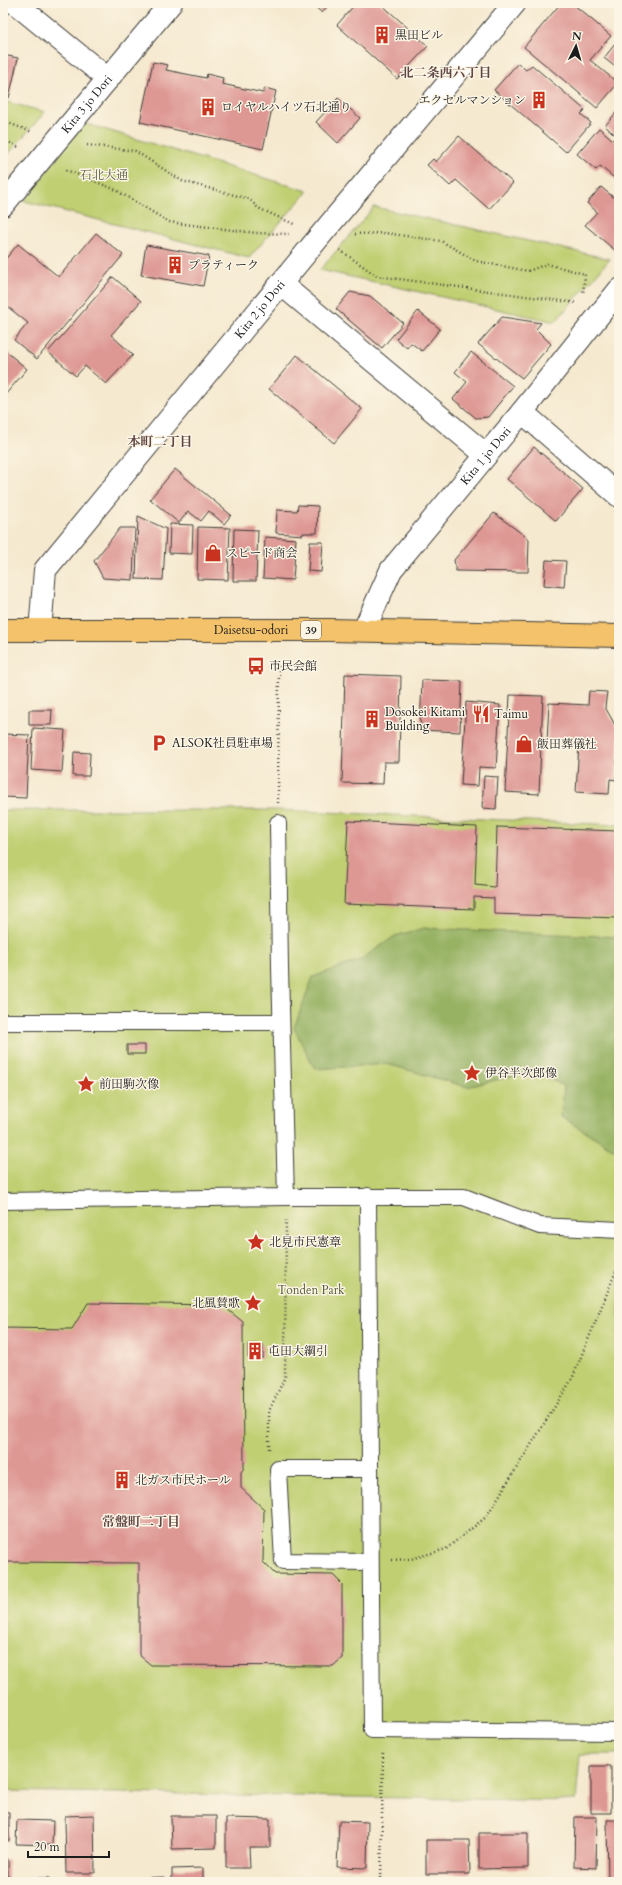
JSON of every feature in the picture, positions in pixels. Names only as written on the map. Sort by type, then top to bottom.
[{"type":"highway","name":"Daisetsu-odori","points":[[3,630],[364,630],[619,636]]},
{"type":"street","points":[[15,3],[108,78]]},
{"type":"street","name":"Kita 3 jo Dori","points":[[3,205],[171,3]]},
{"type":"street","name":"Kita 2 jo Dori","points":[[40,631],[45,570],[515,3]]},
{"type":"street","points":[[281,284],[486,455]]},
{"type":"street","name":"Kita 1 jo Dori","points":[[364,630],[391,570],[522,412],[619,290]]},
{"type":"street","points":[[522,412],[619,496]]},
{"type":"lane","points":[[278,823],[281,1022],[286,1197]]},
{"type":"lane","points":[[3,1022],[281,1022]]},
{"type":"lane","points":[[368,1196],[372,1730],[619,1732]]},
{"type":"lane","points":[[3,1201],[368,1196],[464,1197],[540,1226],[619,1230]]},
{"type":"lane","points":[[370,1469],[278,1469],[283,1561],[370,1562]]},
{"type":"path","points":[[278,823],[279,665]]},
{"type":"path","points":[[278,1469],[269,1450],[269,1411],[285,1377],[286,1197]]},
{"type":"path","points":[[370,1562],[411,1559],[446,1549],[486,1517],[572,1379],[619,1264]]},
{"type":"path","points":[[381,1882],[384,1731]]},
{"type":"green space","points":[[3,101],[45,112],[3,160]]},
{"type":"green space","name":"石北大通","points":[[84,123],[308,191],[249,258],[24,201]]},
{"type":"green space","points":[[374,207],[610,259],[555,322],[320,270]]},
{"type":"green space","name":"Tonden Park","points":[[3,810],[278,810],[619,825],[619,1754],[580,1754],[576,1801],[3,1791]]},
{"type":"green space","points":[[424,928],[619,937],[619,1152],[561,1117],[564,1086],[533,1071],[467,1087],[387,1064],[315,1069],[294,1028],[313,977],[360,960],[395,936]]},
{"type":"building","points":[[311,3],[330,3],[322,13]]},
{"type":"building","name":"黒田ビル","points":[[356,3],[380,3],[428,46],[397,79],[337,25]]},
{"type":"building","points":[[561,3],[572,3],[611,36],[590,60],[618,83],[597,108],[524,47]]},
{"type":"building","points":[[619,39],[619,70],[604,58]]},
{"type":"building","points":[[3,55],[18,58],[9,98],[3,97]]},
{"type":"building","name":"ロイヤルハイツ石北通り","points":[[153,62],[168,65],[166,70],[206,78],[207,74],[223,78],[222,84],[263,93],[265,88],[276,91],[263,149],[140,122]]},
{"type":"building","name":"エクセルマンション","points":[[518,63],[526,70],[532,65],[585,110],[581,114],[591,123],[566,152],[494,90]]},
{"type":"building","points":[[338,98],[360,118],[338,143],[316,122]]},
{"type":"building","points":[[619,109],[619,138],[605,126]]},
{"type":"building","points":[[599,128],[619,145],[619,182],[600,166],[596,170],[577,154]]},
{"type":"building","points":[[459,136],[513,183],[489,209],[456,180],[450,186],[427,165],[433,159],[436,162]]},
{"type":"building","points":[[601,187],[619,202],[619,249],[617,252],[585,225],[597,212],[587,203]]},
{"type":"building","points":[[96,233],[123,255],[37,359],[14,340],[28,323],[3,303],[3,262],[18,244],[59,277]]},
{"type":"building","name":"プラティーク","points":[[146,245],[209,256],[203,286],[141,275]]},
{"type":"building","points":[[113,277],[141,301],[111,335],[133,355],[106,384],[85,366],[76,376],[48,352]]},
{"type":"building","points":[[350,292],[370,296],[403,323],[382,348],[336,309]]},
{"type":"building","points":[[418,311],[440,329],[422,351],[411,343],[407,348],[396,339]]},
{"type":"building","points":[[502,317],[541,323],[536,329],[551,344],[522,378],[478,344]]},
{"type":"building","points":[[3,349],[27,369],[5,395],[3,393]]},
{"type":"building","points":[[471,352],[513,386],[488,417],[476,418],[453,399],[467,382],[455,372]]},
{"type":"building","points":[[297,355],[362,409],[334,443],[269,389]]},
{"type":"building","points":[[534,447],[583,489],[556,521],[507,479]]},
{"type":"building","points":[[175,469],[231,515],[224,524],[209,511],[201,521],[188,511],[179,523],[150,499]]},
{"type":"building","points":[[298,505],[318,506],[317,533],[303,533],[303,535],[276,533],[277,510],[297,511]]},
{"type":"building","points":[[494,513],[529,539],[528,572],[456,571],[454,560]]},
{"type":"building","points":[[138,516],[166,529],[163,580],[136,579]]},
{"type":"building","points":[[170,524],[193,525],[192,554],[169,553]]},
{"type":"building","name":"スピード商会","points":[[198,527],[230,528],[228,580],[197,579]]},
{"type":"building","points":[[120,528],[135,528],[133,580],[103,578],[94,561]]},
{"type":"building","points":[[234,529],[258,530],[256,581],[233,581]]},
{"type":"building","points":[[265,537],[296,539],[293,580],[263,578]]},
{"type":"building","points":[[310,542],[323,542],[321,572],[308,571]]},
{"type":"building","points":[[546,560],[566,561],[564,587],[544,585]]},
{"type":"building","name":"Dosokei Kitami Building","points":[[345,674],[401,676],[399,762],[384,762],[383,784],[342,783]]},
{"type":"building","points":[[422,680],[462,681],[460,732],[420,730]]},
{"type":"building","points":[[589,691],[607,692],[605,707],[619,732],[616,780],[610,779],[609,794],[576,792],[579,744],[547,742],[549,703],[588,705]]},
{"type":"building","name":"飯田葬儀社","points":[[510,695],[543,696],[539,794],[505,792]]},
{"type":"building","points":[[466,702],[500,705],[496,768],[479,767],[478,786],[461,785]]},
{"type":"building","points":[[29,710],[52,710],[51,725],[29,725]]},
{"type":"building","points":[[33,728],[65,730],[62,772],[31,770]]},
{"type":"building","points":[[3,734],[29,735],[26,798],[3,797]]},
{"type":"building","points":[[74,752],[90,753],[89,776],[73,776]]},
{"type":"building","points":[[484,776],[498,777],[496,809],[482,808]]},
{"type":"building","points":[[348,821],[477,827],[475,885],[495,887],[497,827],[619,831],[619,918],[494,914],[494,898],[474,897],[474,909],[344,904]]},
{"type":"building","points":[[127,1045],[145,1045],[145,1054],[127,1054]]},
{"type":"building","name":"北ガス市民ホール","points":[[88,1303],[222,1305],[243,1322],[244,1468],[241,1472],[241,1488],[264,1509],[263,1562],[275,1574],[333,1575],[342,1584],[342,1658],[333,1666],[151,1665],[139,1655],[139,1563],[3,1562],[3,1328],[72,1329]]},
{"type":"building","name":"屯田大綱引","points":[[248,1344],[263,1344],[263,1358],[248,1358]]},
{"type":"building","points":[[591,1766],[611,1766],[611,1813],[591,1813]]},
{"type":"building","points":[[3,1812],[9,1812],[9,1841],[3,1841]]},
{"type":"building","points":[[94,1815],[95,1873],[66,1873],[65,1816]]},
{"type":"building","points":[[171,1816],[216,1816],[216,1848],[172,1849]]},
{"type":"building","points":[[575,1817],[597,1817],[596,1868],[574,1867]]},
{"type":"building","points":[[226,1818],[270,1819],[270,1847],[249,1847],[250,1868],[226,1868]]},
{"type":"building","points":[[17,1820],[53,1821],[52,1845],[16,1844]]},
{"type":"building","points":[[607,1820],[619,1820],[619,1882],[608,1882]]},
{"type":"building","points":[[339,1821],[368,1822],[367,1868],[337,1867]]},
{"type":"building","points":[[479,1833],[528,1833],[528,1868],[479,1869]]},
{"type":"building","points":[[426,1840],[469,1840],[470,1874],[426,1874]]},
{"type":"building","points":[[8,1859],[8,1882],[3,1882],[3,1860]]},
{"type":"building","points":[[203,1868],[203,1882],[172,1882],[172,1869]]},
{"type":"building","points":[[165,1877],[165,1882],[130,1882],[130,1878]]},
{"type":"building","points":[[15,1878],[50,1878],[50,1882],[16,1882]]},
{"type":"place","name":"黒田ビル","points":[[382,35]]},
{"type":"place","name":"エクセルマンション","points":[[539,100]]},
{"type":"place","name":"ロイヤルハイツ石北通り","points":[[208,107]]},
{"type":"place","name":"プラティーク","points":[[175,265]]},
{"type":"place","name":"スピード商会","points":[[213,553]]},
{"type":"place","name":"市民会館","points":[[256,666]]},
{"type":"place","name":"Taimu","points":[[481,714]]},
{"type":"place","name":"Dosokei Kitami Building","points":[[372,719]]},
{"type":"place","name":"ALSOK社員駐車場","points":[[159,743]]},
{"type":"place","name":"飯田葬儀社","points":[[524,744]]},
{"type":"place","name":"伊谷半次郎像","points":[[472,1073]]},
{"type":"place","name":"前田駒次像","points":[[86,1084]]},
{"type":"place","name":"北見市民憲章","points":[[256,1242]]},
{"type":"place","name":"北風賛歌","points":[[253,1303]]},
{"type":"place","name":"屯田大綱引","points":[[255,1351]]},
{"type":"place","name":"北ガス市民ホール","points":[[122,1480]]},
{"type":"district","name":"北二条西六丁目","points":[[446,72]]},
{"type":"district","name":"本町二丁目","points":[[160,441]]},
{"type":"district","name":"常盤町二丁目","points":[[141,1521]]}]
